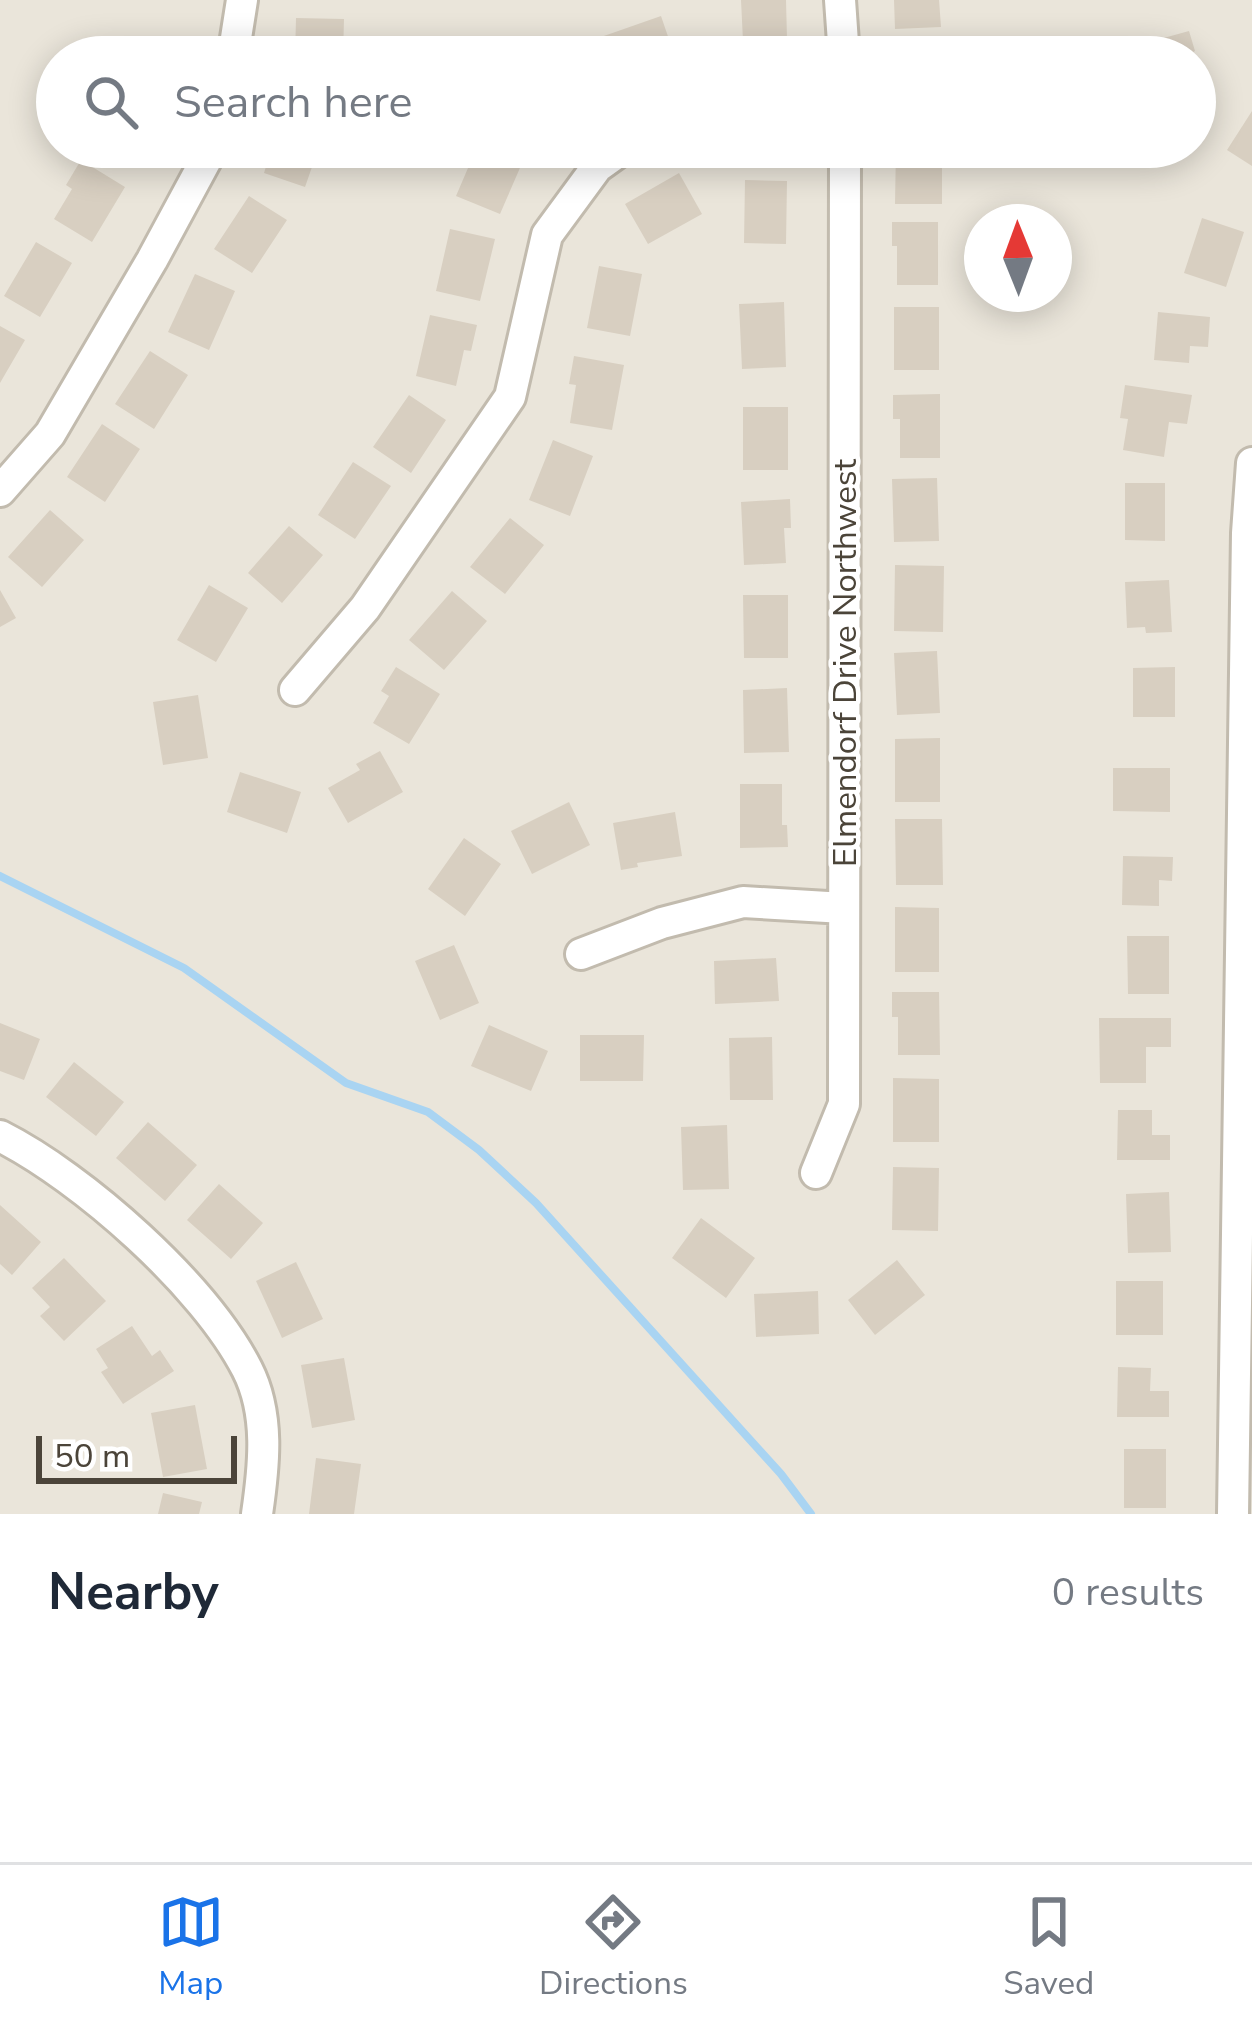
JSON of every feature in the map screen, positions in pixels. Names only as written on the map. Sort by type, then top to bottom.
[{"type":"street","points":[[236,36],[242,0]]},
{"type":"street","points":[[840,0],[843,36]]},
{"type":"street","points":[[0,491],[50,434],[200,168]]},
{"type":"street","points":[[295,690],[365,608],[510,398],[547,235],[597,168]]},
{"type":"street","name":"Elmendorf Drive Northwest","points":[[816,1173],[844,1104],[845,168]]},
{"type":"street","points":[[1233,1514],[1243,1454],[1252,463]]},
{"type":"street","points":[[581,954],[662,923],[743,902],[844,908]]},
{"type":"street","points":[[0,1136],[39,1156],[91,1194],[193,1292],[248,1370],[266,1446],[257,1514]]},
{"type":"shaded area","points":[[0,0],[1252,0],[1252,1514],[0,1514]]},
{"type":"building","points":[[741,0],[786,0],[787,36],[743,36]]},
{"type":"building","points":[[894,0],[939,0],[941,27],[895,29]]},
{"type":"building","points":[[661,16],[668,36],[604,36]]},
{"type":"building","points":[[296,18],[344,19],[344,36],[296,36]]},
{"type":"building","points":[[1252,111],[1252,166],[1227,150]]},
{"type":"building","points":[[76,168],[94,168],[125,187],[92,242],[54,219],[72,189],[66,185]]},
{"type":"building","points":[[266,168],[312,168],[305,187],[264,173]]},
{"type":"building","points":[[468,168],[520,168],[500,214],[456,196]]},
{"type":"building","points":[[896,168],[942,168],[942,204],[895,204]]},
{"type":"building","points":[[679,173],[702,214],[648,244],[625,204]]},
{"type":"building","points":[[745,180],[787,181],[786,244],[744,243]]},
{"type":"building","points":[[249,196],[287,220],[252,273],[214,249]]},
{"type":"building","points":[[1202,218],[1244,232],[1226,287],[1184,273]]},
{"type":"building","points":[[892,222],[938,222],[938,285],[897,285]]},
{"type":"building","points":[[450,229],[495,239],[480,301],[436,291]]},
{"type":"building","points":[[36,242],[72,263],[40,317],[4,296]]},
{"type":"building","points":[[599,266],[642,274],[630,336],[587,328]]},
{"type":"building","points":[[195,274],[235,291],[209,350],[168,332]]},
{"type":"building","points":[[784,302],[786,367],[742,369],[739,304]]},
{"type":"building","points":[[894,307],[939,307],[939,370],[894,370]]},
{"type":"building","points":[[1158,312],[1210,317],[1208,347],[1190,346],[1189,363],[1154,360]]},
{"type":"building","points":[[430,315],[477,325],[471,351],[464,350],[456,386],[416,376]]},
{"type":"building","points":[[0,326],[25,340],[0,383]]},
{"type":"building","points":[[150,351],[188,375],[154,429],[115,404]]},
{"type":"building","points":[[574,356],[624,365],[612,430],[570,423],[576,385],[569,384]]},
{"type":"building","points":[[1125,385],[1192,395],[1187,424],[1169,422],[1164,457],[1123,450],[1128,419],[1120,418]]},
{"type":"building","points":[[940,394],[940,458],[900,458],[900,419],[893,419],[893,395]]},
{"type":"building","points":[[409,395],[446,420],[411,473],[373,447]]},
{"type":"building","points":[[743,407],[788,407],[788,470],[743,470]]},
{"type":"building","points":[[102,424],[140,449],[105,502],[67,477]]},
{"type":"building","points":[[553,440],[593,456],[570,516],[529,500]]},
{"type":"building","points":[[353,462],[391,486],[355,539],[318,515]]},
{"type":"building","points":[[937,478],[939,541],[894,542],[892,479]]},
{"type":"building","points":[[1125,483],[1165,483],[1165,541],[1125,540]]},
{"type":"building","points":[[790,499],[791,528],[784,528],[786,563],[744,565],[741,502]]},
{"type":"building","points":[[50,510],[84,540],[42,587],[8,557]]},
{"type":"building","points":[[510,518],[544,545],[505,594],[470,567]]},
{"type":"building","points":[[289,526],[323,555],[282,603],[248,573]]},
{"type":"building","points":[[895,565],[944,566],[943,632],[894,631]]},
{"type":"building","points":[[1169,580],[1172,632],[1127,628],[1125,582]]},
{"type":"building","points":[[209,585],[248,608],[216,662],[177,640]]},
{"type":"building","points":[[0,590],[16,618],[0,627]]},
{"type":"building","points":[[452,591],[487,621],[444,670],[409,640]]},
{"type":"building","points":[[743,595],[788,595],[788,658],[744,658]]},
{"type":"building","points":[[937,651],[940,713],[897,715],[894,653]]},
{"type":"building","points":[[396,667],[440,694],[409,744],[373,723],[389,696],[381,691]]},
{"type":"building","points":[[1175,667],[1175,717],[1133,717],[1133,668]]},
{"type":"building","points":[[787,688],[789,752],[744,753],[743,690]]},
{"type":"building","points":[[198,695],[208,758],[163,765],[153,702]]},
{"type":"building","points":[[940,738],[940,802],[895,802],[895,739]]},
{"type":"building","points":[[380,751],[403,792],[348,823],[328,788],[360,770],[356,764]]},
{"type":"building","points":[[1113,768],[1170,768],[1170,812],[1113,811]]},
{"type":"building","points":[[240,772],[301,792],[287,833],[227,812]]},
{"type":"building","points":[[740,784],[782,784],[782,825],[787,825],[788,847],[740,848]]},
{"type":"building","points":[[569,802],[590,845],[532,874],[511,831]]},
{"type":"building","points":[[675,812],[682,856],[621,870],[613,823]]},
{"type":"building","points":[[895,819],[942,819],[943,885],[896,885]]},
{"type":"building","points":[[464,838],[501,864],[465,916],[428,889]]},
{"type":"building","points":[[1123,856],[1173,857],[1172,881],[1159,880],[1159,906],[1122,905]]},
{"type":"building","points":[[895,907],[939,908],[939,972],[895,972]]},
{"type":"building","points":[[1127,936],[1169,936],[1169,994],[1128,994]]},
{"type":"building","points":[[454,945],[479,1003],[440,1020],[415,961]]},
{"type":"building","points":[[776,958],[779,1001],[715,1004],[714,961]]},
{"type":"building","points":[[892,992],[939,992],[940,1055],[898,1055],[898,1017],[892,1017]]},
{"type":"building","points":[[1099,1018],[1171,1018],[1171,1047],[1146,1047],[1146,1083],[1100,1083]]},
{"type":"building","points":[[0,1023],[40,1039],[24,1080],[0,1071]]},
{"type":"building","points":[[489,1025],[548,1051],[531,1091],[471,1066]]},
{"type":"building","points":[[580,1035],[644,1035],[643,1081],[580,1081]]},
{"type":"building","points":[[772,1037],[773,1100],[730,1100],[729,1038]]},
{"type":"building","points":[[74,1062],[124,1102],[96,1136],[46,1097]]},
{"type":"building","points":[[893,1078],[939,1079],[939,1142],[893,1142]]},
{"type":"building","points":[[1118,1110],[1152,1110],[1152,1135],[1170,1135],[1170,1160],[1117,1160]]},
{"type":"building","points":[[148,1122],[197,1165],[165,1201],[116,1158]]},
{"type":"building","points":[[727,1125],[729,1189],[683,1190],[681,1127]]},
{"type":"building","points":[[893,1167],[939,1168],[938,1231],[892,1230]]},
{"type":"building","points":[[219,1184],[263,1223],[231,1259],[187,1220]]},
{"type":"building","points":[[1169,1192],[1171,1252],[1128,1253],[1126,1194]]},
{"type":"building","points":[[0,1205],[41,1242],[12,1275],[0,1264]]},
{"type":"building","points":[[701,1218],[755,1258],[726,1298],[672,1258]]},
{"type":"building","points":[[64,1258],[106,1301],[64,1341],[40,1316],[50,1307],[32,1288]]},
{"type":"building","points":[[897,1260],[925,1295],[875,1335],[848,1300]]},
{"type":"building","points":[[296,1262],[323,1319],[282,1338],[256,1281]]},
{"type":"building","points":[[1116,1281],[1163,1281],[1163,1335],[1116,1335]]},
{"type":"building","points":[[818,1291],[819,1334],[756,1337],[754,1294]]},
{"type":"building","points":[[132,1326],[152,1356],[160,1350],[174,1371],[123,1404],[101,1372],[108,1368],[96,1349]]},
{"type":"building","points":[[344,1358],[355,1420],[312,1428],[301,1365]]},
{"type":"building","points":[[1118,1367],[1151,1368],[1150,1391],[1169,1391],[1169,1417],[1117,1417]]},
{"type":"building","points":[[195,1405],[207,1469],[163,1477],[151,1413]]},
{"type":"building","points":[[1124,1449],[1166,1449],[1166,1508],[1124,1508]]},
{"type":"building","points":[[316,1458],[361,1464],[354,1514],[309,1514]]},
{"type":"building","points":[[163,1493],[202,1502],[199,1514],[158,1514]]},
{"type":"waterway","points":[[0,876],[184,968],[346,1083],[428,1112],[479,1150],[536,1203],[781,1474],[811,1514]]}]
